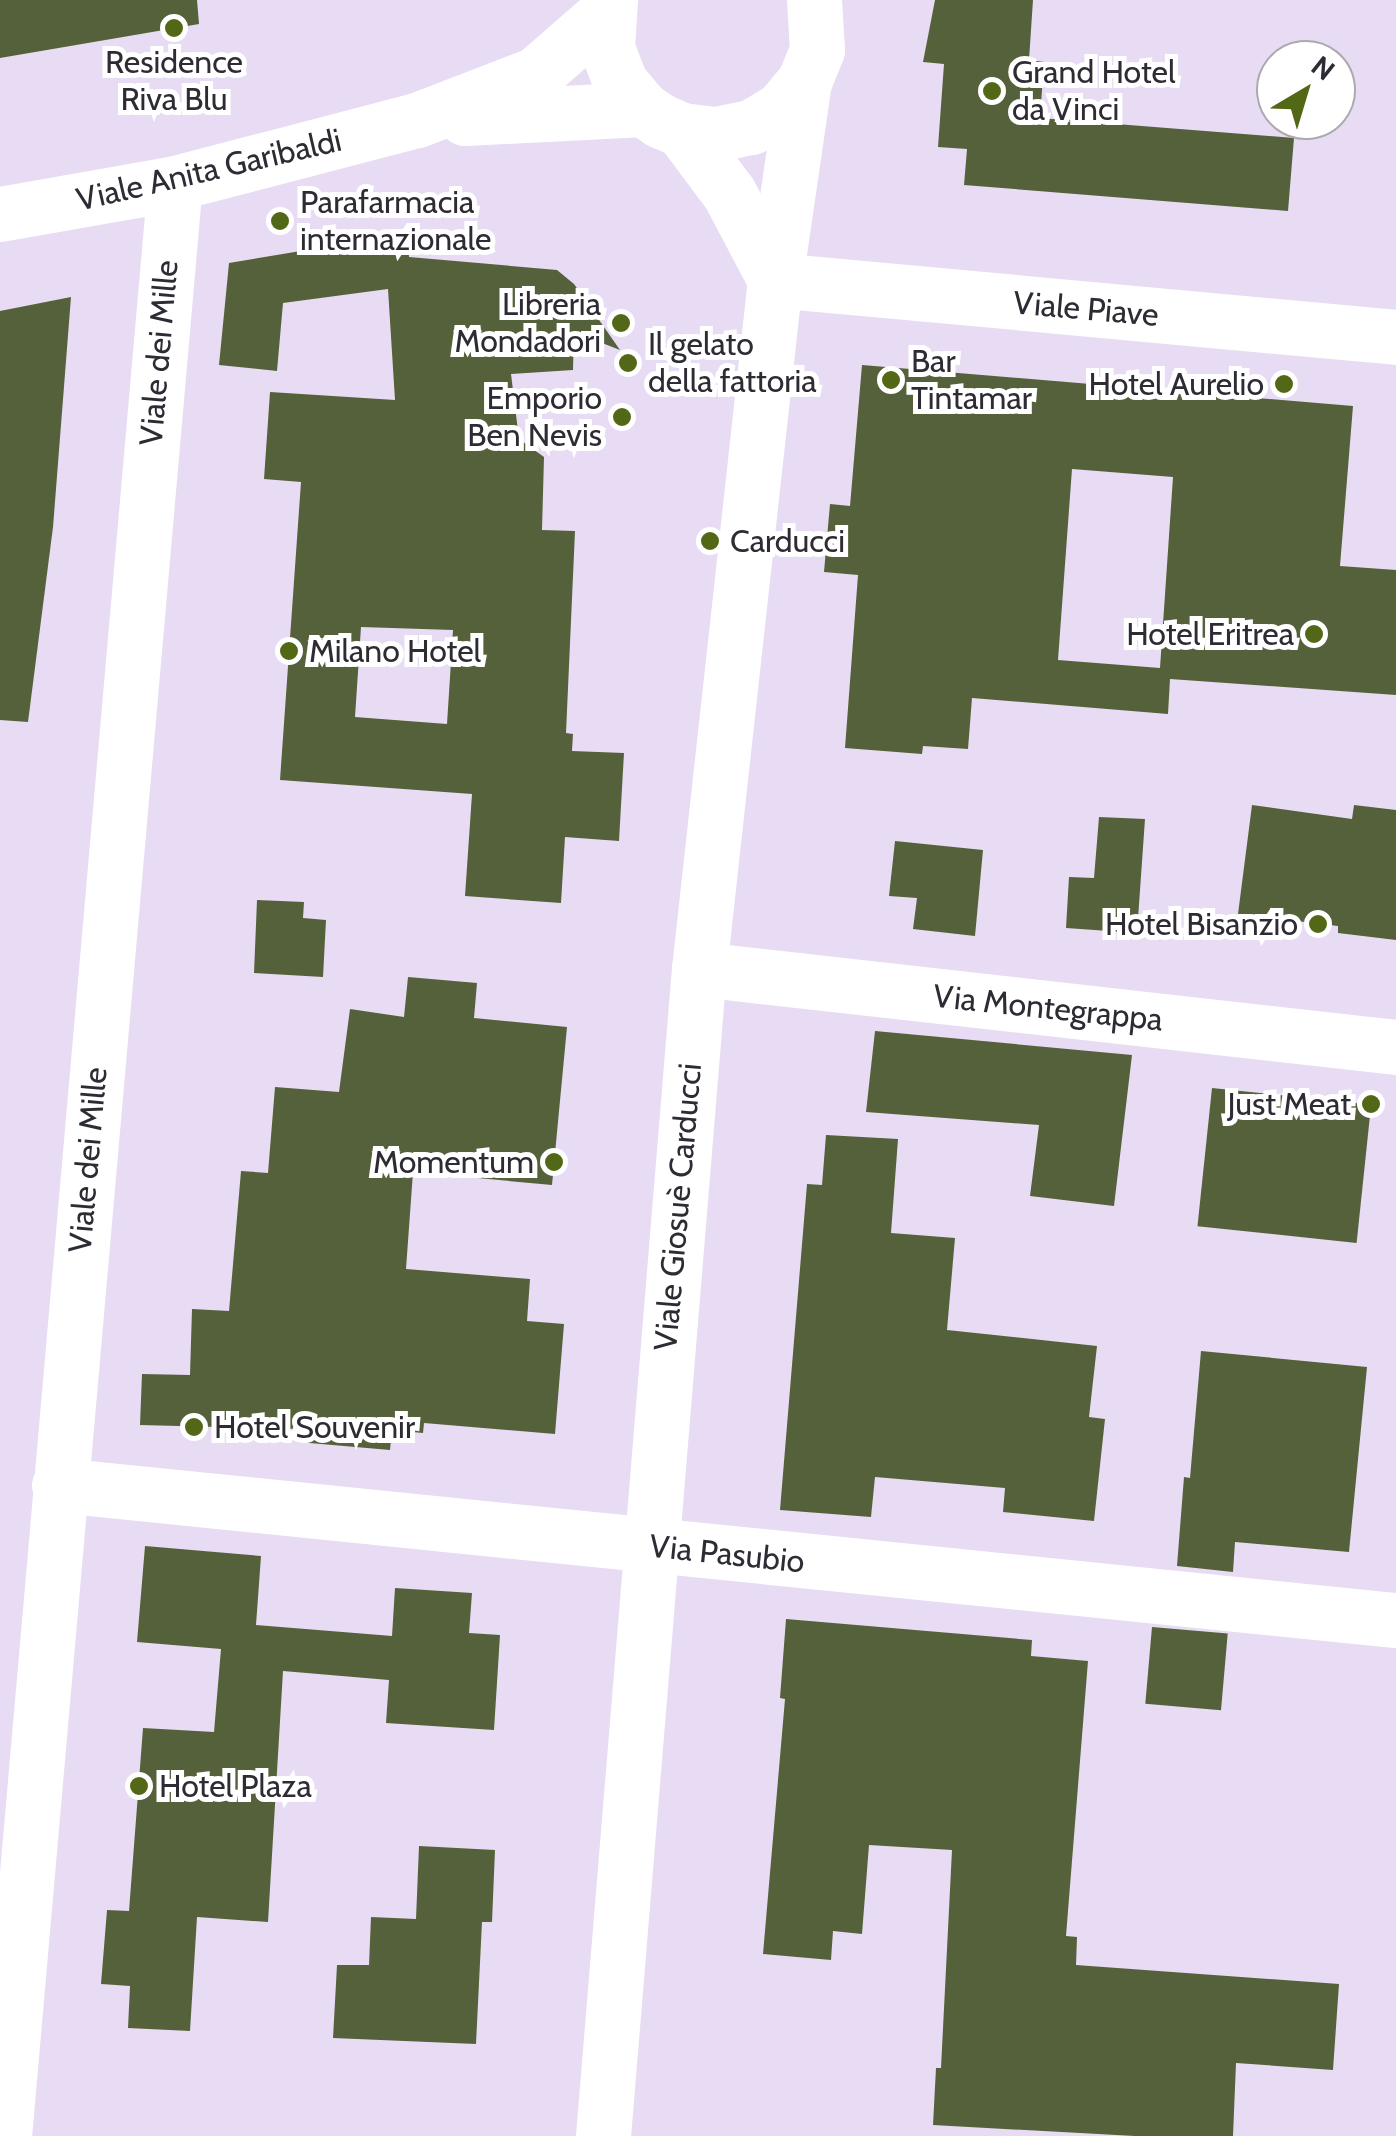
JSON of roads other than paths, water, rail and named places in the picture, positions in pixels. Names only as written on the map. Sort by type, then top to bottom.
[{"type":"street","name":"Viale Giosuè Carducci","points":[[603,2136],[648,1546],[699,969],[776,280],[804,82],[817,50],[814,0]]},
{"type":"street","name":"Viale Anita Garibaldi","points":[[0,214],[175,183],[417,120],[536,74],[608,6]]},
{"type":"street","points":[[608,6],[607,48],[620,82],[662,120],[729,193],[776,280]]},
{"type":"street","name":"Viale Anita Garibaldi","points":[[417,120],[662,120],[717,134],[751,127],[781,110],[804,82]]},
{"type":"street","name":"Viale dei Mille","points":[[4,2136],[175,183]]},
{"type":"street","name":"Viale Piave","points":[[776,280],[1396,337]]},
{"type":"street","name":"Via Montegrappa","points":[[699,969],[1396,1046]]},
{"type":"street","name":"Via Pasubio","points":[[59,1485],[1396,1620]]},
{"type":"place","name":"Residence Riva Blu","points":[[174,28]]},
{"type":"place","name":"Grand Hotel da Vinci","points":[[992,91]]},
{"type":"place","name":"Parafarmacia internazionale","points":[[280,221]]},
{"type":"place","name":"Libreria Mondadori","points":[[621,323]]},
{"type":"place","name":"Il gelato della fattoria","points":[[628,363]]},
{"type":"place","name":"Bar Tintamar","points":[[891,380]]},
{"type":"place","name":"Hotel Aurelio","points":[[1284,384]]},
{"type":"place","name":"Emporio Ben Nevis","points":[[622,417]]},
{"type":"place","name":"Carducci","points":[[710,541]]},
{"type":"place","name":"Hotel Eritrea","points":[[1314,634]]},
{"type":"place","name":"Milano Hotel","points":[[289,651]]},
{"type":"place","name":"Hotel Bisanzio","points":[[1318,924]]},
{"type":"place","name":"Just Meat","points":[[1371,1104]]},
{"type":"place","name":"Momentum","points":[[554,1162]]},
{"type":"place","name":"Hotel Souvenir","points":[[194,1427]]},
{"type":"place","name":"Hotel Plaza","points":[[139,1786]]}]
